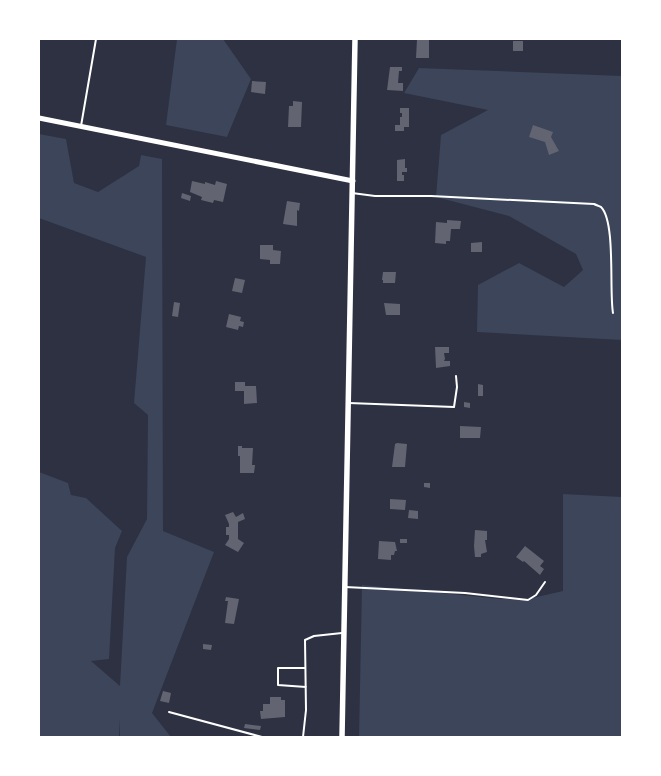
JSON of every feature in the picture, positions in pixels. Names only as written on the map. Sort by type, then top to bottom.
[{"type":"main road","points":[[342,737],[355,39]]},
{"type":"street","points":[[39,118],[352,182]]},
{"type":"lane","points":[[81,126],[96,39]]},
{"type":"lane","points":[[352,193],[375,196],[431,196],[594,204],[602,208],[610,236],[613,313]]},
{"type":"lane","points":[[349,402],[454,407],[457,387],[456,376]]},
{"type":"lane","points":[[345,587],[465,593],[528,600],[536,595],[545,582]]},
{"type":"lane","points":[[303,737],[306,687],[305,640],[314,636],[344,633]]},
{"type":"lane","points":[[305,668],[278,668],[278,685],[306,687]]},
{"type":"lane","points":[[169,712],[262,737]]},
{"type":"shaded area","points":[[177,39],[223,39],[251,79],[227,137],[166,125]]},
{"type":"shaded area","points":[[419,68],[622,76],[622,340],[477,332],[478,285],[519,263],[564,287],[583,270],[576,254],[509,216],[436,197],[441,135],[488,110],[404,93]]},
{"type":"shaded area","points":[[39,134],[66,139],[74,183],[98,192],[139,166],[141,155],[162,159],[163,531],[214,552],[152,713],[171,737],[120,737],[120,719],[119,737],[39,737],[39,472],[68,483],[71,495],[86,498],[122,531],[115,548],[109,659],[91,661],[120,686],[127,557],[147,519],[148,415],[134,403],[146,257],[39,218]]},
{"type":"shaded area","points":[[563,494],[622,497],[622,737],[359,737],[362,585],[500,599],[528,599],[563,591]]},
{"type":"building","points":[[417,39],[429,39],[429,58],[416,58]]},
{"type":"building","points":[[513,41],[523,41],[523,51],[513,51]]},
{"type":"building","points":[[390,67],[402,67],[402,71],[399,71],[398,83],[403,83],[403,91],[387,90]]},
{"type":"building","points":[[252,81],[266,82],[265,94],[251,92]]},
{"type":"building","points":[[293,101],[302,102],[301,127],[288,127],[289,106],[293,106]]},
{"type":"building","points":[[400,108],[409,108],[409,127],[404,127],[404,131],[395,131],[395,125],[400,125],[400,117],[402,117]]},
{"type":"building","points":[[533,125],[553,132],[551,137],[559,151],[549,155],[545,142],[529,137]]},
{"type":"building","points":[[405,159],[407,172],[402,172],[404,181],[397,181],[397,160]]},
{"type":"building","points":[[192,181],[215,185],[216,181],[227,184],[223,202],[214,200],[213,203],[201,200],[202,197],[190,192]]},
{"type":"building","points":[[182,193],[191,196],[190,201],[181,198]]},
{"type":"building","points":[[287,201],[300,203],[299,211],[297,210],[297,226],[283,224]]},
{"type":"building","points":[[447,220],[461,221],[460,229],[451,229],[450,241],[446,241],[446,244],[435,243],[436,222],[447,223]]},
{"type":"building","points":[[482,242],[482,252],[471,252],[471,243]]},
{"type":"building","points":[[260,245],[273,245],[273,250],[281,251],[280,264],[270,264],[270,260],[260,259]]},
{"type":"building","points":[[383,272],[396,272],[395,283],[383,283]]},
{"type":"building","points":[[235,278],[245,280],[242,293],[232,291]]},
{"type":"building","points":[[174,302],[180,303],[178,317],[172,316]]},
{"type":"building","points":[[384,303],[400,304],[400,315],[386,315]]},
{"type":"building","points":[[229,314],[241,317],[240,321],[244,322],[243,327],[239,326],[238,330],[226,327]]},
{"type":"building","points":[[435,347],[449,347],[449,353],[444,353],[444,361],[450,361],[450,366],[436,368]]},
{"type":"building","points":[[235,382],[245,382],[245,386],[256,386],[257,403],[244,404],[244,391],[235,391]]},
{"type":"building","points":[[478,384],[483,385],[483,396],[478,396]]},
{"type":"building","points":[[464,402],[470,403],[470,408],[464,407]]},
{"type":"building","points":[[460,426],[481,427],[480,438],[460,438]]},
{"type":"building","points":[[395,444],[407,444],[405,467],[392,467]]},
{"type":"building","points":[[238,446],[253,448],[252,465],[255,465],[254,473],[240,473]]},
{"type":"building","points":[[424,483],[430,483],[430,488],[424,487]]},
{"type":"building","points":[[390,499],[406,500],[405,510],[390,509]]},
{"type":"building","points":[[409,510],[418,511],[418,519],[408,518]]},
{"type":"building","points":[[233,512],[236,517],[243,513],[245,519],[238,522],[238,539],[244,543],[238,552],[225,545],[229,539],[229,535],[226,535],[226,527],[229,527],[229,524],[225,515]]},
{"type":"building","points":[[475,530],[487,531],[487,540],[485,540],[487,552],[481,554],[481,557],[475,557]]},
{"type":"building","points":[[400,539],[407,539],[407,543],[400,543]]},
{"type":"building","points":[[379,541],[395,542],[397,551],[395,551],[394,555],[391,555],[391,560],[378,559]]},
{"type":"building","points":[[525,546],[544,561],[540,566],[544,569],[540,575],[524,561],[516,557]]},
{"type":"building","points":[[226,597],[239,599],[234,624],[225,623],[228,601],[225,601]]},
{"type":"building","points":[[203,644],[212,645],[211,650],[203,649]]},
{"type":"building","points":[[163,691],[171,693],[169,703],[160,701]]},
{"type":"building","points":[[270,697],[281,697],[281,700],[285,700],[285,717],[261,719],[260,711],[263,711],[263,704],[270,704]]},
{"type":"building","points":[[245,724],[261,726],[260,730],[244,728]]}]
